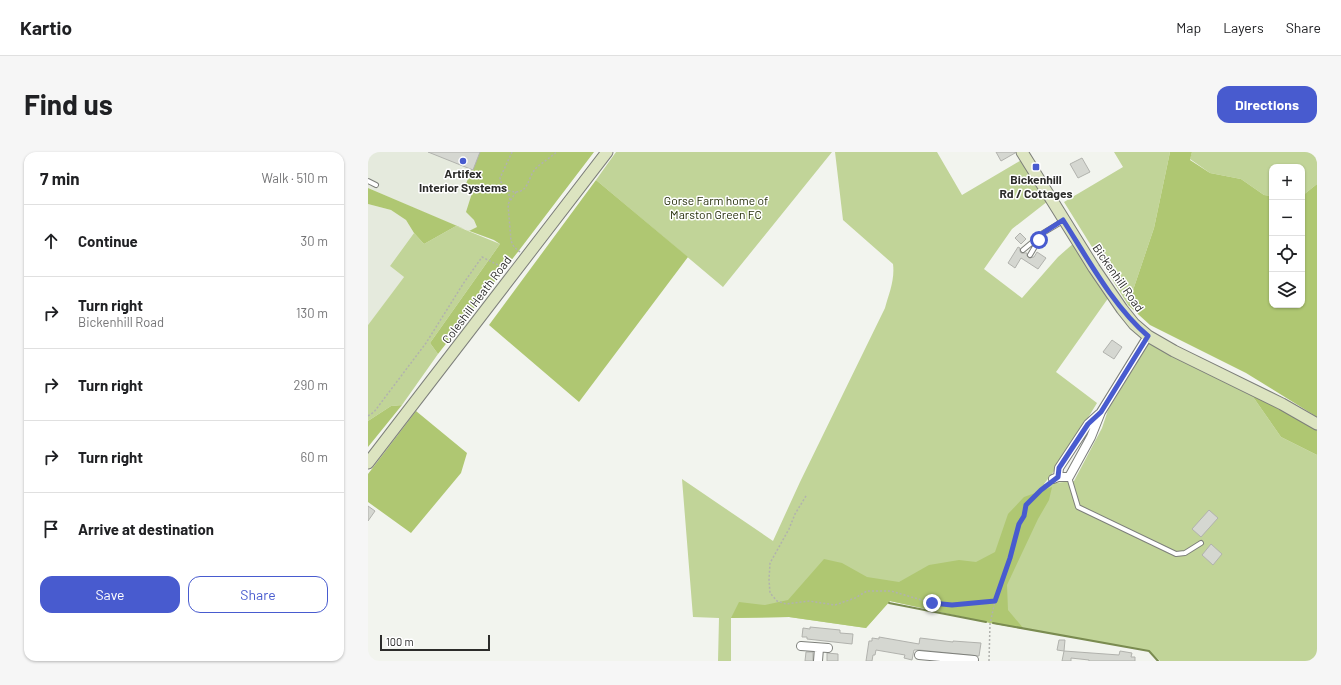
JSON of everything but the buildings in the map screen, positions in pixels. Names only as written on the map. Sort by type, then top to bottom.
[{"type":"street","name":"Coleshill Heath Road","points":[[368,463],[607,152]]},
{"type":"street","name":"Bickenhill Road","points":[[1022,152],[1063,220],[1122,310],[1134,324],[1148,336],[1282,404],[1317,424]]},
{"type":"street","points":[[1101,412],[1088,424],[1059,468],[1056,478],[1069,477],[1091,437],[1101,412],[1148,336]]},
{"type":"street","points":[[801,646],[828,648]]},
{"type":"street","points":[[818,661],[819,648]]},
{"type":"street","points":[[918,655],[948,660],[974,660]]},
{"type":"lane","points":[[368,181],[376,185]]},
{"type":"lane","points":[[1023,250],[1043,233],[1063,220]]},
{"type":"lane","points":[[1030,255],[1043,233]]},
{"type":"lane","points":[[1069,477],[1078,506],[1176,554],[1185,553],[1201,543]]},
{"type":"path","points":[[510,202],[508,190],[502,184],[500,178],[512,152]]},
{"type":"path","points":[[527,256],[516,251],[512,244],[508,204],[514,194],[528,186],[535,169],[557,152]]},
{"type":"path","points":[[508,190],[518,192]]},
{"type":"path","points":[[368,416],[374,412],[426,343],[482,257],[515,272]]},
{"type":"path","points":[[989,661],[990,624],[995,601],[1010,558],[1019,524],[1024,516],[1026,505],[1056,478]]},
{"type":"path","points":[[806,496],[795,514],[789,529],[770,564],[770,593],[777,601],[786,604],[809,601],[835,605],[855,598],[867,591],[891,591],[932,603],[952,605],[995,601]]},
{"type":"path","points":[[1315,661],[1317,653]]},
{"type":"shaded area","points":[[368,152],[594,152],[517,253],[493,240],[456,226],[368,188]]},
{"type":"shaded area","points":[[368,204],[391,210],[406,220],[414,233],[390,266],[404,277],[368,325]]},
{"type":"green space","points":[[479,152],[594,152],[438,354],[430,343],[500,244],[494,240],[469,231],[477,227],[474,220],[466,212],[472,193],[468,190],[463,191]]},
{"type":"green space","name":"Gorse Farm home of Marston Green FC","points":[[616,152],[832,152],[723,287],[596,180]]},
{"type":"green space","points":[[835,152],[937,152],[962,195],[1023,159],[1048,201],[1012,229],[984,269],[1022,298],[1058,257],[1075,242],[1109,297],[1056,372],[1097,403],[1061,462],[1044,484],[1074,481],[1102,428],[1108,410],[1149,343],[1251,394],[1281,437],[1317,455],[1317,661],[1160,661],[1149,651],[995,624],[890,601],[866,628],[789,617],[731,618],[731,661],[718,661],[719,618],[693,617],[682,479],[773,541],[800,482],[885,308],[891,286],[893,264],[843,220]]},
{"type":"green space","points":[[1114,152],[1170,152],[1154,228],[1128,305],[1064,202],[1123,167]]},
{"type":"green space","points":[[1170,152],[1192,152],[1190,160],[1210,173],[1241,179],[1264,195],[1269,196],[1269,308],[1305,308],[1305,194],[1317,184],[1317,417],[1246,373],[1150,325],[1128,305],[1154,228]]},
{"type":"green space","points":[[1192,152],[1317,152],[1317,184],[1305,194],[1305,164],[1269,164],[1269,196],[1264,195],[1241,179],[1210,173],[1190,159]]},
{"type":"green space","points":[[596,180],[688,257],[579,402],[489,325]]},
{"type":"green space","points":[[368,188],[465,229],[456,226],[424,244],[414,233],[406,220],[391,210],[368,204]]},
{"type":"green space","points":[[456,226],[500,244],[430,343],[438,354],[402,405],[391,406],[368,421],[368,325],[404,277],[390,266],[414,233],[424,244]]},
{"type":"green space","points":[[1251,394],[1317,430],[1317,455],[1281,437]]},
{"type":"green space","points":[[402,405],[368,447],[368,421],[391,406]]},
{"type":"green space","points":[[416,411],[467,453],[461,473],[411,533],[368,502],[368,474]]},
{"type":"green space","points":[[1052,487],[1049,500],[1038,519],[1007,585],[1008,610],[1024,629],[890,601],[866,628],[789,617],[731,618],[739,602],[765,605],[788,600],[824,559],[842,563],[867,577],[899,582],[929,565],[959,560],[976,562],[995,552],[1008,514],[1024,497]]},
{"type":"waterway","points":[[889,603],[986,622]]},
{"type":"waterway","points":[[993,623],[1149,651],[1158,661]]},
{"type":"place","name":"Artifex Interior Systems","points":[[463,161]]},
{"type":"place","name":"Bickenhill Rd / Cottages","points":[[1036,167]]},
{"type":"route","points":[[932,603],[952,605],[995,601],[1010,558],[1019,524],[1024,516],[1026,505],[1041,490],[1058,477],[1059,468],[1088,424],[1101,412],[1148,336],[1134,324],[1122,310],[1063,220],[1043,233],[1039,240]]}]
